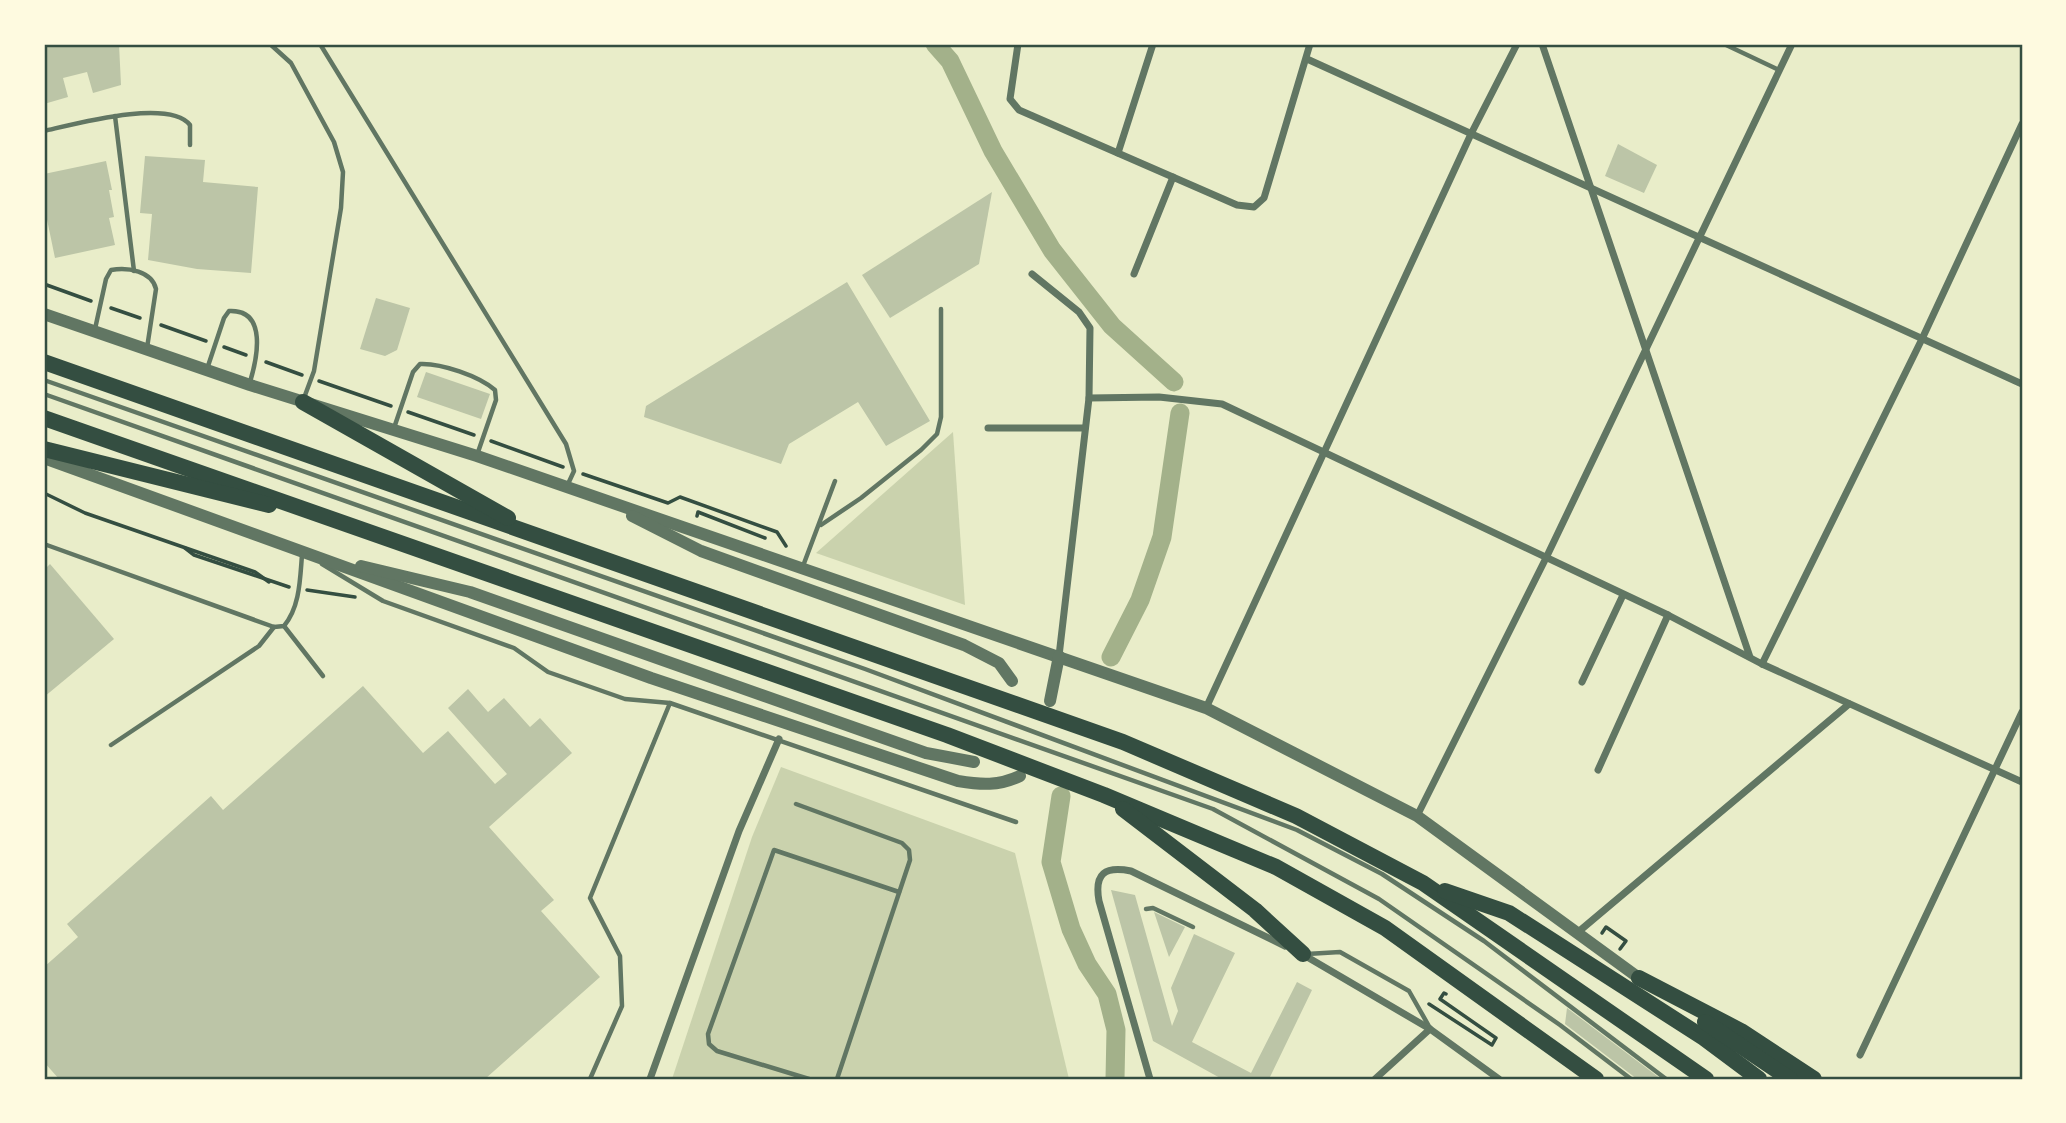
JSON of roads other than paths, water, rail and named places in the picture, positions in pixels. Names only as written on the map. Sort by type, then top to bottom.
[{"type":"highway","points":[[44,362],[1123,742],[1296,816],[1423,883],[1708,1079]]},
{"type":"highway","points":[[303,402],[543,538]]},
{"type":"highway","points":[[44,418],[381,534],[947,735],[1104,795],[1276,867],[1385,928],[1596,1079]]},
{"type":"highway","points":[[44,449],[381,534]]},
{"type":"highway","points":[[1104,795],[1255,910],[1303,954]]},
{"type":"highway","points":[[1423,883],[1509,913],[1704,1038],[1759,1079]]},
{"type":"highway","points":[[1639,978],[1704,1038]]},
{"type":"highway","points":[[1639,978],[1790,1079]]},
{"type":"highway","points":[[1639,978],[1741,1031],[1814,1079]]},
{"type":"street","points":[[1018,44],[1010,99],[1020,110],[1237,205],[1254,207],[1264,198],[1310,44]]},
{"type":"street","points":[[1118,153],[1153,44]]},
{"type":"street","points":[[1206,708],[1471,134],[1517,44]]},
{"type":"street","points":[[1542,44],[1594,190],[1751,658]]},
{"type":"street","points":[[1417,816],[1546,558],[1792,44]]},
{"type":"street","points":[[1307,59],[2022,384]]},
{"type":"street","points":[[1762,664],[1922,339],[2022,124]]},
{"type":"street","points":[[1133,274],[1173,177]]},
{"type":"street","points":[[1032,274],[1079,312],[1090,328],[1085,428],[1059,656],[1050,701]]},
{"type":"street","points":[[44,314],[250,385],[477,456],[587,495],[805,561],[1206,708],[1417,816],[1639,978]]},
{"type":"street","points":[[1088,398],[1159,397],[1222,404],[1668,615],[1762,664],[2022,782]]},
{"type":"street","points":[[988,428],[1085,428]]},
{"type":"street","points":[[44,458],[651,678],[958,782],[984,786],[1003,784],[1020,776]]},
{"type":"street","points":[[587,495],[701,551],[964,645],[999,663],[1012,681]]},
{"type":"street","points":[[303,552],[470,592],[926,753],[974,762]]},
{"type":"street","points":[[1581,682],[1623,594]]},
{"type":"street","points":[[1598,770],[1668,615]]},
{"type":"street","points":[[1577,933],[1849,704]]},
{"type":"street","points":[[1860,1055],[2022,712]]},
{"type":"street","points":[[650,1079],[739,831],[779,740]]},
{"type":"street","points":[[1150,1079],[1096,885],[1102,874],[1115,868],[1131,871],[1303,954],[1430,1029],[1499,1079]]},
{"type":"street","points":[[1375,1079],[1430,1029]]},
{"type":"lane","points":[[270,44],[291,63],[334,142],[343,172],[341,208],[311,378],[303,402]]},
{"type":"lane","points":[[320,44],[566,444],[574,471],[566,488]]},
{"type":"lane","points":[[1724,44],[1779,70]]},
{"type":"lane","points":[[44,131],[115,116],[173,114],[184,117],[190,125],[190,145]]},
{"type":"lane","points":[[115,116],[134,271]]},
{"type":"lane","points":[[94,331],[106,279],[111,270],[122,268],[134,271],[154,280],[156,289],[147,349]]},
{"type":"lane","points":[[821,526],[861,498],[937,434],[941,417],[941,309]]},
{"type":"lane","points":[[207,370],[224,318],[229,311],[237,311],[250,317],[256,330],[257,359],[250,385]]},
{"type":"lane","points":[[394,429],[413,372],[419,365],[430,364],[488,383],[495,390],[496,400],[477,456]]},
{"type":"lane","points":[[44,380],[865,669],[1297,830],[1382,874],[1484,941],[1666,1079]]},
{"type":"lane","points":[[44,394],[1213,809],[1379,899],[1560,1025],[1631,1079]]},
{"type":"lane","points":[[805,561],[821,526],[835,481]]},
{"type":"lane","points":[[44,544],[274,627],[284,626],[291,618],[299,589],[303,552],[383,601],[513,648],[548,673],[625,699],[670,703],[1016,822]]},
{"type":"lane","points":[[284,626],[323,677]]},
{"type":"lane","points":[[111,745],[259,646],[274,627]]},
{"type":"lane","points":[[590,1079],[622,1006],[620,956],[590,898],[670,703]]},
{"type":"lane","points":[[796,804],[902,843],[909,850],[910,860],[900,892],[837,1079]]},
{"type":"lane","points":[[808,1079],[717,1051],[709,1044],[708,1034],[774,850],[900,892]]},
{"type":"lane","points":[[1146,909],[1153,908],[1193,927]]},
{"type":"lane","points":[[1303,954],[1340,952],[1409,991],[1430,1029]]},
{"type":"waterway","points":[[935,44],[950,61],[993,151],[1052,250],[1112,326],[1174,382]]},
{"type":"waterway","points":[[1111,657],[1140,600],[1162,537],[1180,413]]},
{"type":"waterway","points":[[1061,796],[1051,862],[1071,929],[1087,964],[1107,994],[1116,1030],[1115,1079]]}]
